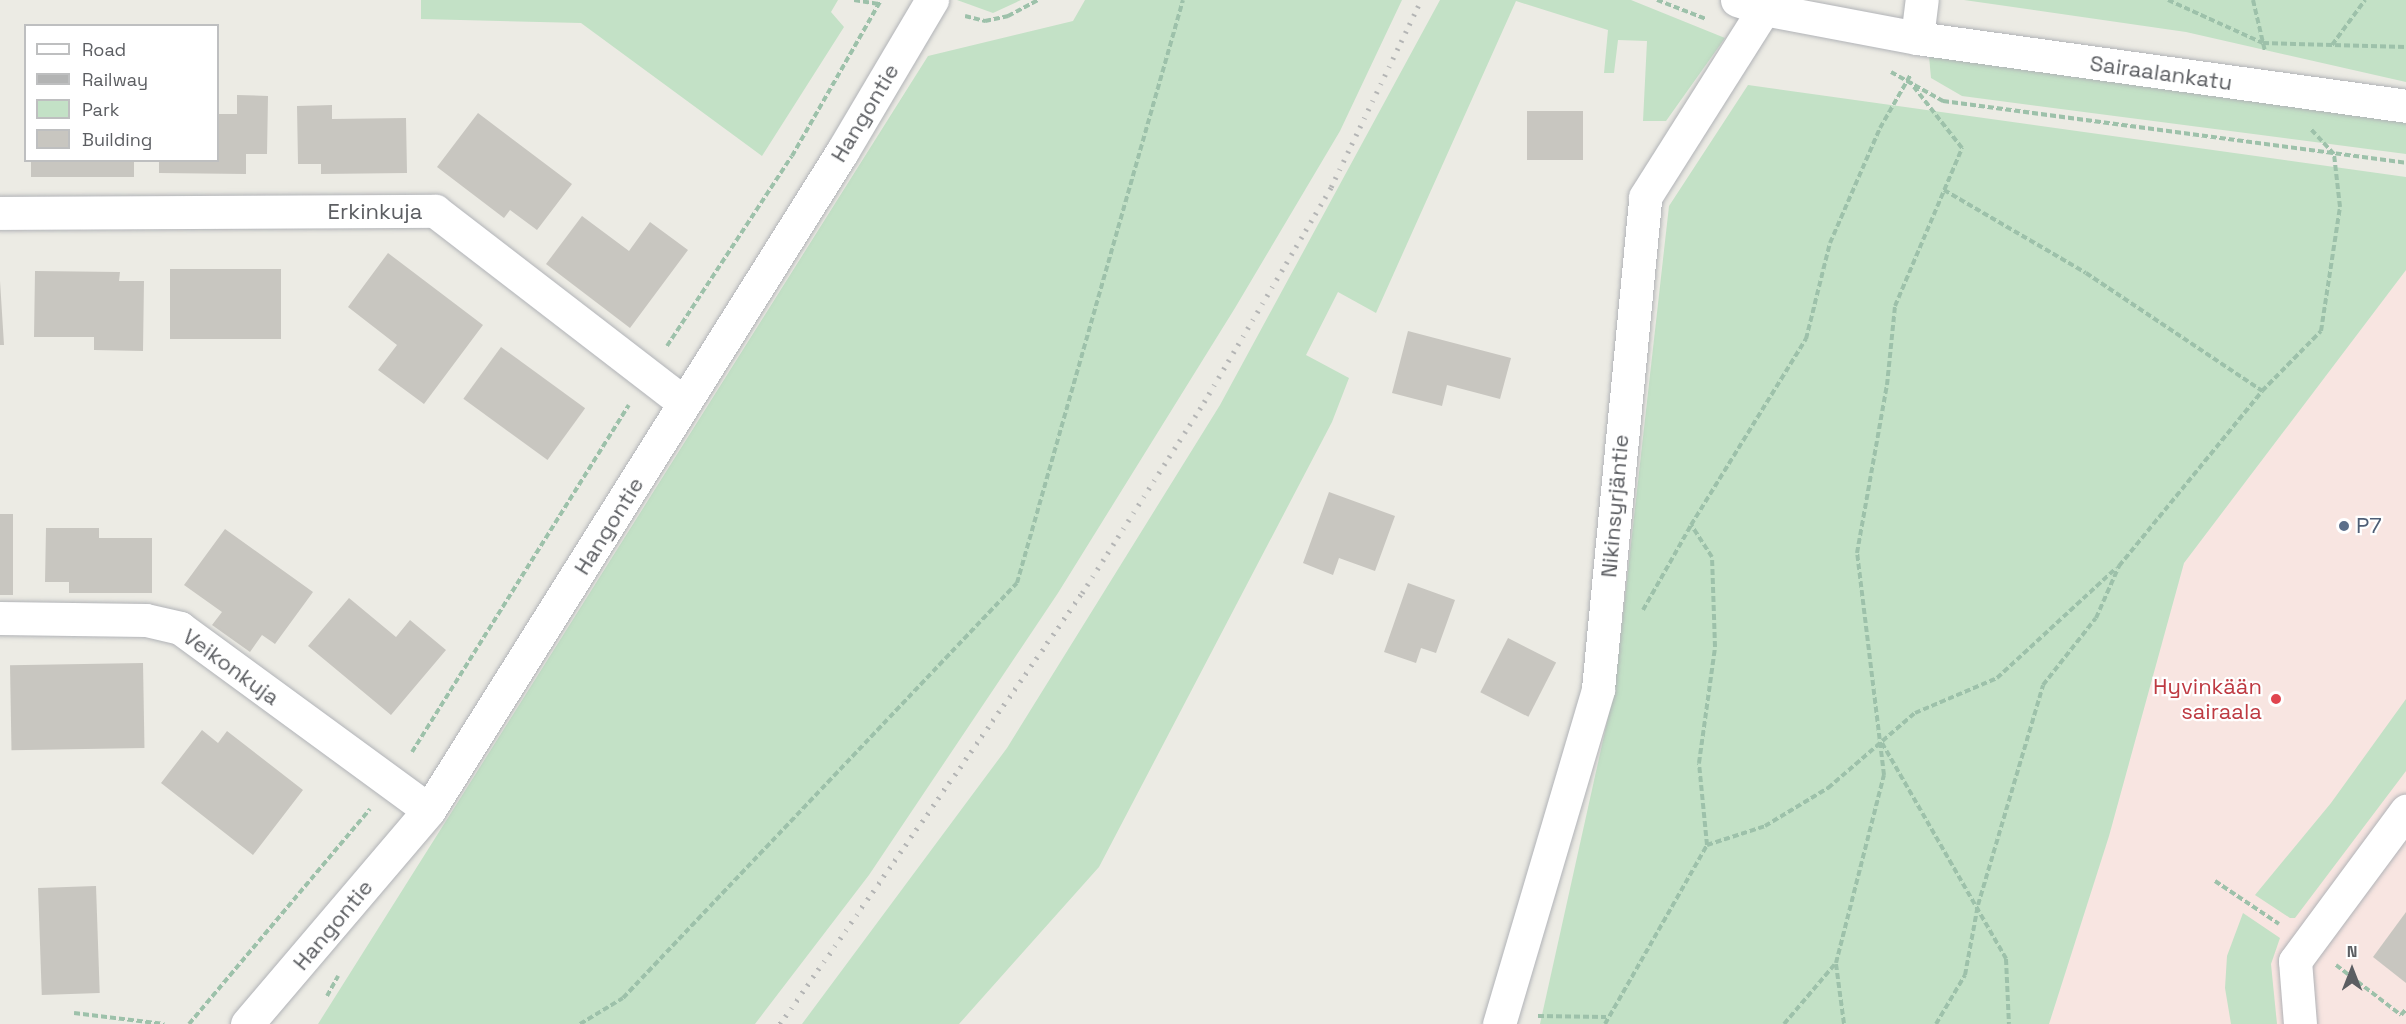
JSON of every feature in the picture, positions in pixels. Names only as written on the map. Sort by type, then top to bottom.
[{"type":"street","name":"Hangontie","points":[[247,1024],[429,810],[684,403],[932,0]]},
{"type":"street","points":[[1917,38],[1922,0]]},
{"type":"street","name":"Sairaalankatu","points":[[1750,15],[2406,106]]},
{"type":"street","name":"Nikinsyrjäntie","points":[[1497,1021],[1598,689],[1645,197],[1750,15]]},
{"type":"street","name":"Erkinkuja","points":[[0,213],[435,211],[646,378],[684,403]]},
{"type":"street","name":"Veikonkuja","points":[[0,618],[146,620],[180,628],[429,810]]},
{"type":"street","points":[[2300,1024],[2295,961],[2406,811]]},
{"type":"path","points":[[189,1024],[392,785],[646,378],[792,156],[880,2],[854,0]]},
{"type":"path","points":[[932,0],[985,21],[1008,16],[1038,0]]},
{"type":"path","points":[[580,1024],[623,998],[1017,583],[1183,0]]},
{"type":"path","points":[[1657,0],[1750,15]]},
{"type":"path","points":[[2168,0],[2263,43],[2406,47]]},
{"type":"path","points":[[2332,45],[2365,0]]},
{"type":"path","points":[[1881,66],[1944,101],[2406,163]]},
{"type":"path","points":[[1844,1024],[1836,963],[1884,775],[1857,553],[1887,385],[1895,306],[1962,148],[1910,82]]},
{"type":"path","points":[[1605,1024],[1606,1017],[1707,845],[1700,763],[1715,647],[1712,557],[1691,525],[1806,339],[1830,243],[1880,128],[1910,82]]},
{"type":"path","points":[[1707,845],[1765,826],[1819,794],[1915,713],[1997,678],[2119,566],[2262,391],[2320,331],[2340,207],[2334,154]]},
{"type":"path","points":[[1944,190],[2086,273],[2262,391]]},
{"type":"path","points":[[1936,1024],[1965,975],[1978,905],[2043,685],[2096,618],[2119,566]]},
{"type":"path","points":[[1881,741],[1922,819],[1978,905],[2006,959],[2009,1024]]},
{"type":"path","points":[[2215,881],[2308,942],[2406,1018]]},
{"type":"path","points":[[1784,1024],[1836,963]]},
{"type":"path","points":[[2401,1015],[2406,1009]]},
{"type":"path","points":[[74,1013],[164,1024]]},
{"type":"path","points":[[1497,1021],[1606,1017]]},
{"type":"shaded area","name":"Hyvinkään sairaala","points":[[2406,270],[2406,1024],[2049,1024],[2109,836],[2184,563]]},
{"type":"green space","points":[[421,0],[838,0],[831,12],[844,27],[762,156],[581,23],[421,19]]},
{"type":"green space","points":[[957,0],[1021,0],[993,13]]},
{"type":"green space","points":[[1085,0],[1402,0],[1340,131],[1235,308],[1058,593],[869,875],[755,1024],[318,1024],[928,56],[1073,21]]},
{"type":"green space","points":[[1440,0],[1631,0],[1725,38],[1666,121],[1643,121],[1647,41],[1618,40],[1614,73],[1604,73],[1608,30],[1516,1],[1376,313],[1338,292],[1306,355],[1349,378],[1332,422],[1099,867],[959,1024],[802,1024],[1007,748],[1220,405]]},
{"type":"green space","points":[[1964,0],[2406,0],[2406,82],[2186,32]]},
{"type":"green space","points":[[1929,56],[2406,120],[2406,154],[1962,96],[1931,78]]},
{"type":"green space","points":[[1748,85],[2406,177],[2406,270],[2184,563],[2109,836],[2049,1024],[1540,1024],[1615,686],[1669,206]]},
{"type":"green space","points":[[2406,699],[2406,771],[2295,918],[2290,918],[2255,895],[2331,803]]},
{"type":"green space","points":[[2243,913],[2280,938],[2271,964],[2277,1024],[2231,1024],[2225,988],[2227,956]]},
{"type":"building","points":[[237,95],[268,96],[267,154],[246,154],[246,174],[159,173],[159,162],[219,162],[219,114],[237,114]]},
{"type":"building","points":[[332,105],[332,119],[406,118],[407,173],[321,174],[321,164],[298,164],[297,106]]},
{"type":"building","points":[[1527,111],[1583,111],[1583,160],[1527,160]]},
{"type":"building","points":[[478,113],[572,184],[537,230],[510,210],[504,218],[437,167]]},
{"type":"building","points":[[31,162],[134,162],[134,177],[31,177]]},
{"type":"building","points":[[582,216],[629,251],[650,222],[688,250],[630,328],[546,264]]},
{"type":"building","points":[[388,253],[483,325],[424,404],[378,370],[397,345],[348,307]]},
{"type":"building","points":[[170,269],[281,269],[281,339],[170,339]]},
{"type":"building","points":[[35,271],[120,272],[119,281],[144,281],[143,351],[94,350],[94,337],[34,337]]},
{"type":"building","points":[[0,281],[4,345],[0,345]]},
{"type":"building","points":[[1408,331],[1511,358],[1500,399],[1447,385],[1442,406],[1392,393]]},
{"type":"building","points":[[501,347],[585,408],[548,460],[463,399]]},
{"type":"building","points":[[1329,492],[1395,516],[1375,571],[1339,558],[1333,575],[1303,563]]},
{"type":"building","points":[[0,514],[13,514],[13,595],[0,595]]},
{"type":"building","points":[[46,528],[99,528],[99,538],[152,538],[152,593],[69,593],[69,582],[45,582]]},
{"type":"building","points":[[225,529],[313,592],[275,644],[262,635],[250,652],[212,625],[222,612],[184,585]]},
{"type":"building","points":[[1408,583],[1455,600],[1436,653],[1421,648],[1416,663],[1384,652]]},
{"type":"building","points":[[349,598],[396,637],[410,620],[446,650],[391,715],[308,646]]},
{"type":"building","points":[[1508,638],[1556,663],[1528,717],[1480,692]]},
{"type":"building","points":[[143,663],[144,748],[12,750],[10,665]]},
{"type":"building","points":[[202,730],[218,743],[227,731],[303,790],[253,855],[161,783]]},
{"type":"building","points":[[96,886],[100,993],[42,995],[38,888]]},
{"type":"building","points":[[2406,912],[2406,983],[2373,957]]},
{"type":"railway","points":[[780,1024],[1082,593],[1204,402],[1331,187],[1421,0]]},
{"type":"place","name":"P7","points":[[2344,526]]},
{"type":"place","name":"Hyvinkään sairaala","points":[[2276,699]]}]
